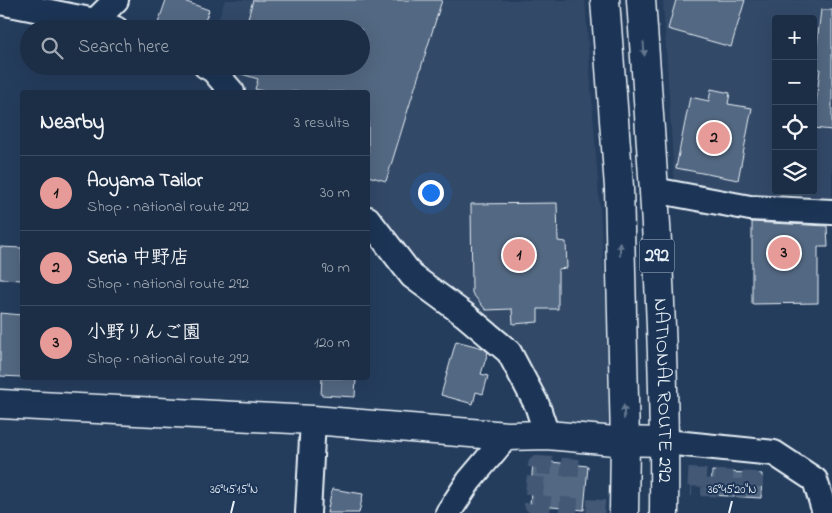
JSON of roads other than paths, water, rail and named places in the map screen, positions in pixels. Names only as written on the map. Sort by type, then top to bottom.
[{"type":"main road","name":"NATIONAL ROUTE 292","points":[[605,0],[618,188],[625,441],[624,513]]},
{"type":"main road","name":"NATIONAL ROUTE 292","points":[[640,0],[654,190],[665,442],[664,513]]},
{"type":"main road","points":[[0,404],[314,420],[507,436],[547,435],[665,442]]},
{"type":"street","points":[[107,20],[116,0]]},
{"type":"street","points":[[0,2],[82,20]]},
{"type":"street","points":[[217,75],[230,90]]},
{"type":"street","points":[[654,190],[750,208],[832,212]]},
{"type":"street","points":[[370,222],[412,276],[465,315],[508,352],[537,405],[547,435]]},
{"type":"street","points":[[308,513],[314,420]]},
{"type":"street","points":[[448,513],[469,481],[507,436]]},
{"type":"street","points":[[665,442],[774,453],[815,480],[825,513]]},
{"type":"tunnel","points":[[579,468],[537,465],[533,504],[616,510]]},
{"type":"tunnel","points":[[688,477],[754,481],[754,488],[691,487]]},
{"type":"place","name":"Seria 中野店","points":[[714,138]]},
{"type":"place","name":"小野りんご園","points":[[784,253]]},
{"type":"place","name":"Aoyama Tailor","points":[[519,255]]}]
